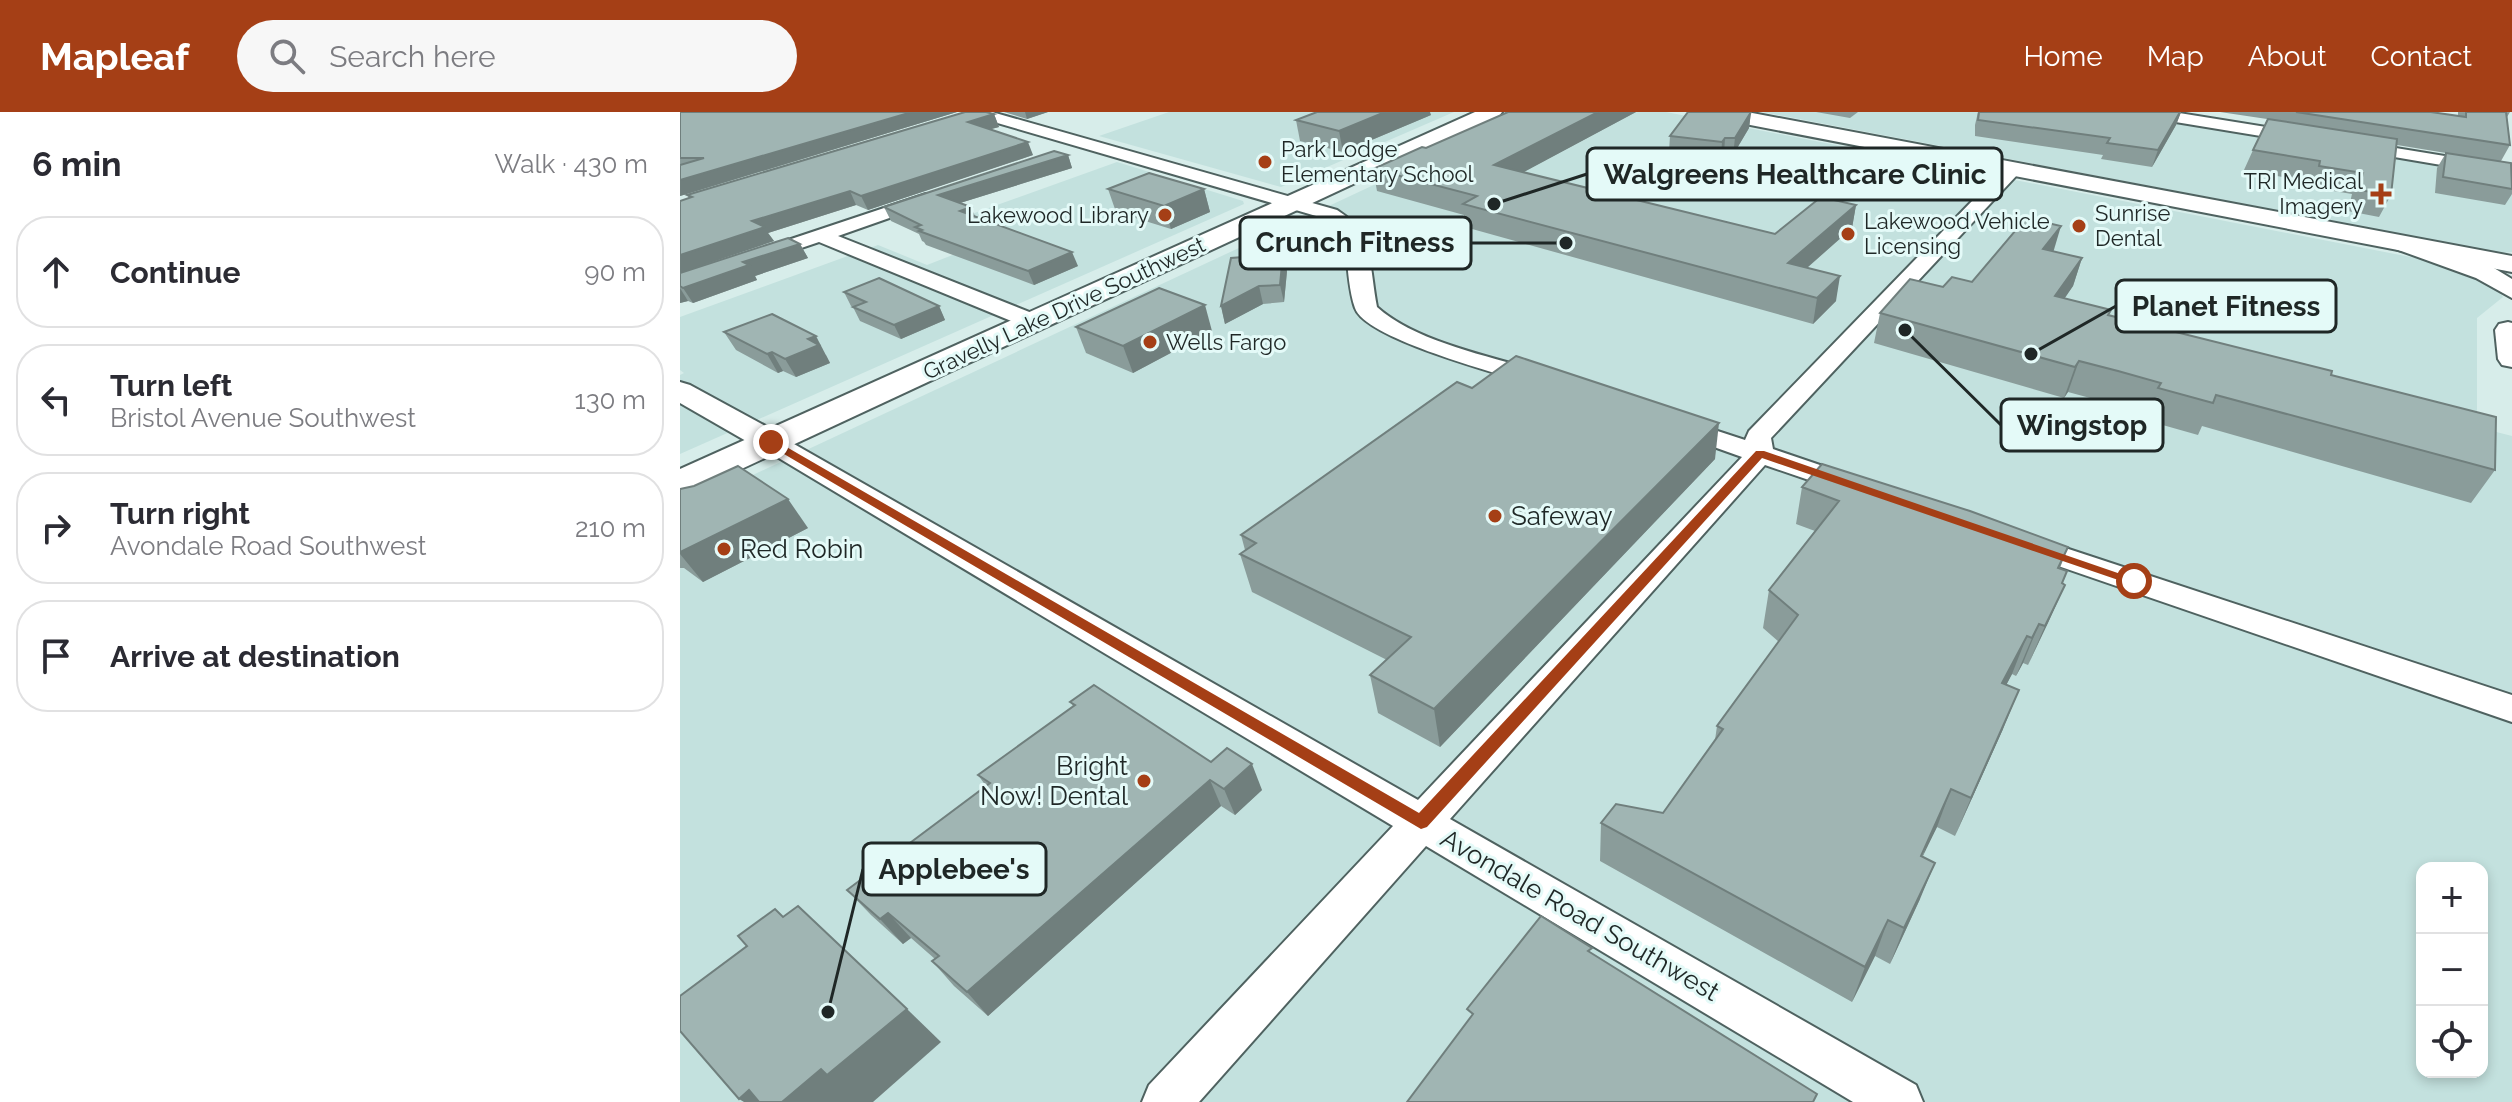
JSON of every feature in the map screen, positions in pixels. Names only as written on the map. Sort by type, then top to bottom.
[{"type":"main road","name":"Gravelly Lake Drive Southwest","points":[[680,483],[1492,112]]},
{"type":"main road","points":[[1714,112],[2512,264]]},
{"type":"street","points":[[2145,112],[2512,172]]},
{"type":"street","points":[[976,114],[1330,214],[1352,230],[1366,309],[1377,321],[1571,389]]},
{"type":"street","points":[[1059,154],[1089,144]]},
{"type":"street","points":[[1166,1102],[1760,454],[1758,437],[2012,170]]},
{"type":"street","points":[[680,283],[939,194]]},
{"type":"street","points":[[819,235],[1034,322]]},
{"type":"street","points":[[2401,243],[2485,273],[2512,290]]},
{"type":"street","points":[[2511,328],[2512,359]]},
{"type":"street","name":"Avondale Road Southwest","points":[[680,391],[1899,1102]]},
{"type":"street","points":[[1646,415],[1883,495]]},
{"type":"street","points":[[2001,535],[2512,709]]},
{"type":"shaded area","name":"Park Lodge Elementary School","points":[[1169,112],[1454,112],[1281,187],[1099,136]]},
{"type":"shaded area","points":[[1530,112],[1666,112],[2431,261],[2461,269],[2498,288],[2503,297],[2477,318],[2477,427],[2512,436],[2512,1102],[680,1102],[680,509]]},
{"type":"shaded area","points":[[1762,112],[2133,112],[2512,176],[2512,252],[2502,253]]},
{"type":"shaded area","points":[[1117,162],[1243,201],[1244,204],[680,454],[680,375],[684,373],[680,370],[680,317],[878,245],[927,265],[1014,231],[969,215]]},
{"type":"building","points":[[680,112],[912,112],[680,180],[680,165],[704,158],[680,158]]},
{"type":"building","points":[[965,112],[994,114],[968,122],[1028,142],[861,196],[850,191],[752,221],[765,227],[680,255],[680,201],[692,197],[687,195]]},
{"type":"building","points":[[1317,112],[1385,112],[1339,131],[1296,120]]},
{"type":"building","points":[[1508,112],[1598,112],[1494,165],[1775,234],[1821,197],[1856,205],[1788,263],[1840,276],[1817,298],[1463,204],[1477,196],[1373,169]]},
{"type":"building","points":[[1688,112],[1751,112],[1735,138],[1725,138],[1722,142],[1670,136]]},
{"type":"building","points":[[1979,112],[2180,112],[2158,150],[2107,143],[2110,138],[1978,120]]},
{"type":"building","points":[[2296,112],[2431,112],[2466,117],[2466,112],[2506,112],[2510,145]]},
{"type":"building","points":[[2268,119],[2397,139],[2391,195],[2359,190],[2363,173],[2319,166],[2320,161],[2253,150]]},
{"type":"building","points":[[1054,151],[1068,155],[938,195],[971,207],[960,211],[1072,252],[1028,271],[919,231],[922,230],[915,227],[921,225],[884,207]]},
{"type":"building","points":[[2446,153],[2511,163],[2512,189],[2443,177]]},
{"type":"building","points":[[1149,173],[1204,189],[1164,206],[1108,189]]},
{"type":"building","points":[[2026,218],[2061,226],[2043,249],[2082,258],[2055,296],[2111,310],[2108,315],[2332,371],[2331,375],[2496,417],[2495,470],[2216,395],[2213,403],[2158,388],[2161,383],[2118,371],[2079,361],[2075,367],[1880,313],[1910,279],[1943,287],[1952,277],[1972,282]]},
{"type":"building","points":[[788,238],[800,244],[743,262],[749,265],[683,288],[680,286],[680,273]]},
{"type":"building","points":[[1283,254],[1280,285],[1259,286],[1221,306],[1231,258]]},
{"type":"building","points":[[879,278],[939,306],[894,325],[853,307],[866,302],[844,292]]},
{"type":"building","points":[[1159,288],[1205,305],[1123,346],[1076,327]]},
{"type":"building","points":[[772,314],[816,336],[808,339],[819,345],[785,359],[772,352],[767,354],[724,332]]},
{"type":"building","name":"Safeway","points":[[1516,356],[1719,423],[1434,709],[1370,675],[1411,637],[1240,554],[1256,543],[1241,535],[1457,382],[1472,388]]},
{"type":"building","points":[[1822,464],[1970,511],[2068,547],[2058,568],[2067,571],[2062,583],[2065,585],[2045,626],[2039,624],[2032,638],[2027,636],[2002,683],[2019,690],[1971,798],[1951,789],[1921,856],[1935,863],[1904,928],[1888,920],[1865,967],[1601,823],[1616,804],[1663,813],[1723,729],[1717,726],[1798,615],[1769,590],[1839,501],[1802,487]]},
{"type":"building","points":[[738,466],[788,499],[680,552],[680,489]]},
{"type":"building","points":[[1094,685],[1211,762],[1227,748],[1252,764],[1224,789],[1210,780],[967,992],[932,961],[939,956],[888,913],[880,919],[847,890],[990,783],[978,775],[1075,705],[1070,702]]},
{"type":"building","points":[[798,906],[907,1009],[827,1075],[821,1069],[782,1102],[759,1102],[749,1090],[739,1099],[680,1031],[680,996],[747,946],[738,936],[775,909],[783,917]]},
{"type":"building","points":[[1541,916],[1592,948],[1588,951],[1817,1094],[1813,1102],[1407,1102],[1473,1014],[1467,1009]]},
{"type":"place","name":"Park Lodge Elementary School","points":[[1265,162]]},
{"type":"place","name":"TRI Medical Imagery","points":[[2381,194]]},
{"type":"place","name":"Walgreens Healthcare Clinic","points":[[1494,204]]},
{"type":"place","name":"Lakewood Library","points":[[1165,215]]},
{"type":"place","name":"Sunrise Dental","points":[[2079,226]]},
{"type":"place","name":"Lakewood Vehicle Licensing","points":[[1848,234]]},
{"type":"place","name":"Crunch Fitness","points":[[1566,243]]},
{"type":"place","name":"Wingstop","points":[[1905,330]]},
{"type":"place","name":"Wells Fargo","points":[[1150,342]]},
{"type":"place","name":"Planet Fitness","points":[[2031,354]]},
{"type":"place","name":"Safeway","points":[[1495,516]]},
{"type":"place","name":"Red Robin","points":[[724,549]]},
{"type":"place","name":"Bright Now! Dental","points":[[1144,781]]},
{"type":"place","name":"Applebee's","points":[[828,1012]]},
{"type":"route","points":[[771,442],[1421,822],[1760,454],[2134,581]]}]
